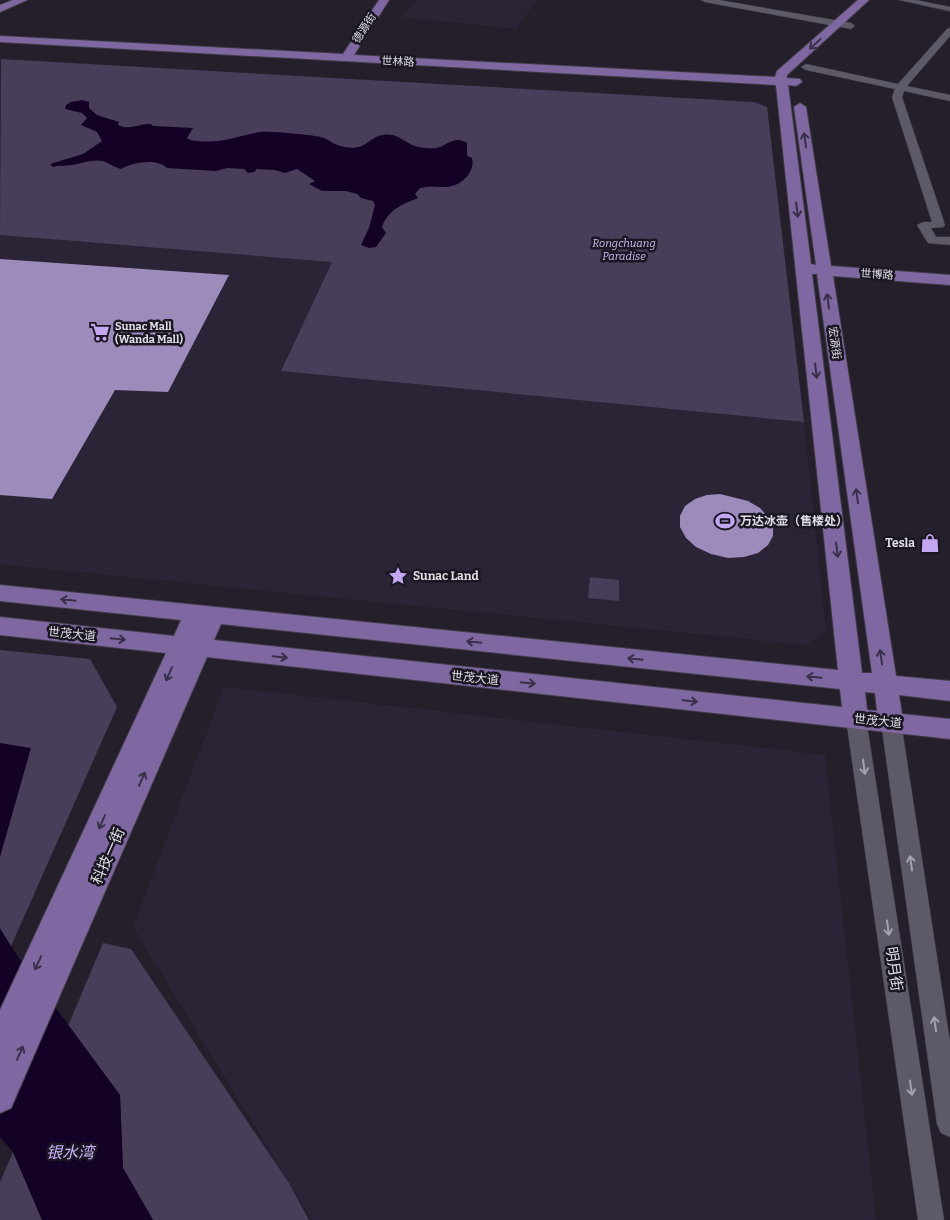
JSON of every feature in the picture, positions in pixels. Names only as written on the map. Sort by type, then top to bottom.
[{"type":"main road","points":[[0,5],[12,0]]},
{"type":"main road","points":[[0,9],[22,0]]},
{"type":"main road","name":"德源街","points":[[348,55],[384,0]]},
{"type":"main road","name":"德源街","points":[[377,29],[396,1]]},
{"type":"main road","points":[[792,76],[838,24],[868,3]]},
{"type":"main road","points":[[792,76],[851,26],[868,3]]},
{"type":"main road","name":"世林路","points":[[0,32],[348,55]]},
{"type":"main road","name":"世林路","points":[[0,39],[348,55],[367,52],[792,76]]},
{"type":"main road","name":"宏源街","points":[[792,76],[804,271],[856,719]]},
{"type":"main road","name":"宏源街","points":[[792,76],[824,272],[891,722]]},
{"type":"main road","name":"世博路","points":[[804,271],[950,280]]},
{"type":"main road","name":"世博路","points":[[824,272],[950,284]]},
{"type":"main road","points":[[0,593],[950,691]]},
{"type":"main road","name":"科技一街","points":[[0,1097],[69,919],[205,614]]},
{"type":"main road","name":"世茂大道","points":[[0,626],[950,729]]},
{"type":"main road","name":"科技一街","points":[[0,1045],[69,919]]},
{"type":"street","points":[[706,0],[851,26]]},
{"type":"street","points":[[903,0],[950,9]]},
{"type":"street","points":[[950,31],[901,87],[896,97],[939,225],[924,225],[932,240],[950,241]]},
{"type":"street","points":[[792,76],[901,87],[950,98]]},
{"type":"street","name":"明月街","points":[[856,719],[931,1220]]},
{"type":"street","points":[[891,722],[950,1124]]},
{"type":"shaded area","points":[[417,0],[537,0],[516,29],[401,17]]},
{"type":"shaded area","points":[[0,235],[332,262],[281,371],[804,422],[826,631],[805,645],[0,564]]},
{"type":"shaded area","points":[[224,687],[825,755],[876,1220],[312,1220],[133,927]]},
{"type":"green space","name":"Rongchuang Paradise","points":[[1,59],[754,102],[767,107],[804,422],[281,371],[332,262],[0,235]]},
{"type":"green space","points":[[590,577],[619,580],[619,601],[588,598]]},
{"type":"green space","points":[[0,650],[90,659],[117,707],[0,971]]},
{"type":"green space","points":[[103,943],[131,949],[289,1183],[309,1220],[153,1220],[123,1168],[120,1095],[68,1026]]},
{"type":"green space","points":[[13,1152],[42,1220],[0,1220],[0,1182]]},
{"type":"water","points":[[82,100],[89,102],[89,108],[97,115],[119,122],[118,125],[122,127],[151,124],[153,126],[193,128],[187,138],[190,140],[210,142],[260,132],[290,133],[321,137],[338,145],[352,148],[363,145],[378,136],[389,135],[418,147],[438,148],[459,140],[467,143],[467,156],[472,158],[473,164],[469,174],[455,185],[450,187],[420,188],[415,194],[418,198],[401,205],[388,216],[382,227],[386,233],[376,247],[369,248],[361,245],[369,228],[375,205],[373,201],[346,191],[322,191],[309,184],[315,181],[297,169],[285,173],[275,170],[256,169],[255,172],[248,173],[244,169],[227,168],[216,171],[167,168],[157,163],[145,162],[132,164],[121,169],[103,161],[53,167],[50,164],[83,154],[102,141],[97,132],[81,125],[87,118],[82,113],[65,109],[66,105],[71,102]]},
{"type":"water","points":[[0,743],[31,748],[0,857]]},
{"type":"water","name":"银水湾","points":[[0,928],[14,951],[120,1095],[123,1168],[153,1220],[42,1220],[13,1152],[0,1137]]},
{"type":"building","name":"Sunac Mall (Wanda Mall)","points":[[0,259],[229,275],[168,392],[115,390],[52,499],[0,495]]},
{"type":"building","name":"万达冰壶（售楼处）","points":[[720,494],[748,501],[760,508],[768,517],[773,526],[773,536],[768,545],[758,553],[744,557],[728,558],[711,554],[696,547],[686,538],[680,527],[680,516],[685,506],[695,499],[707,495]]},
{"type":"place","name":"Sunac Mall (Wanda Mall)","points":[[100,332]]},
{"type":"place","name":"万达冰壶（售楼处）","points":[[725,521]]},
{"type":"place","name":"Tesla","points":[[930,543]]},
{"type":"place","name":"Sunac Land","points":[[398,576]]}]
